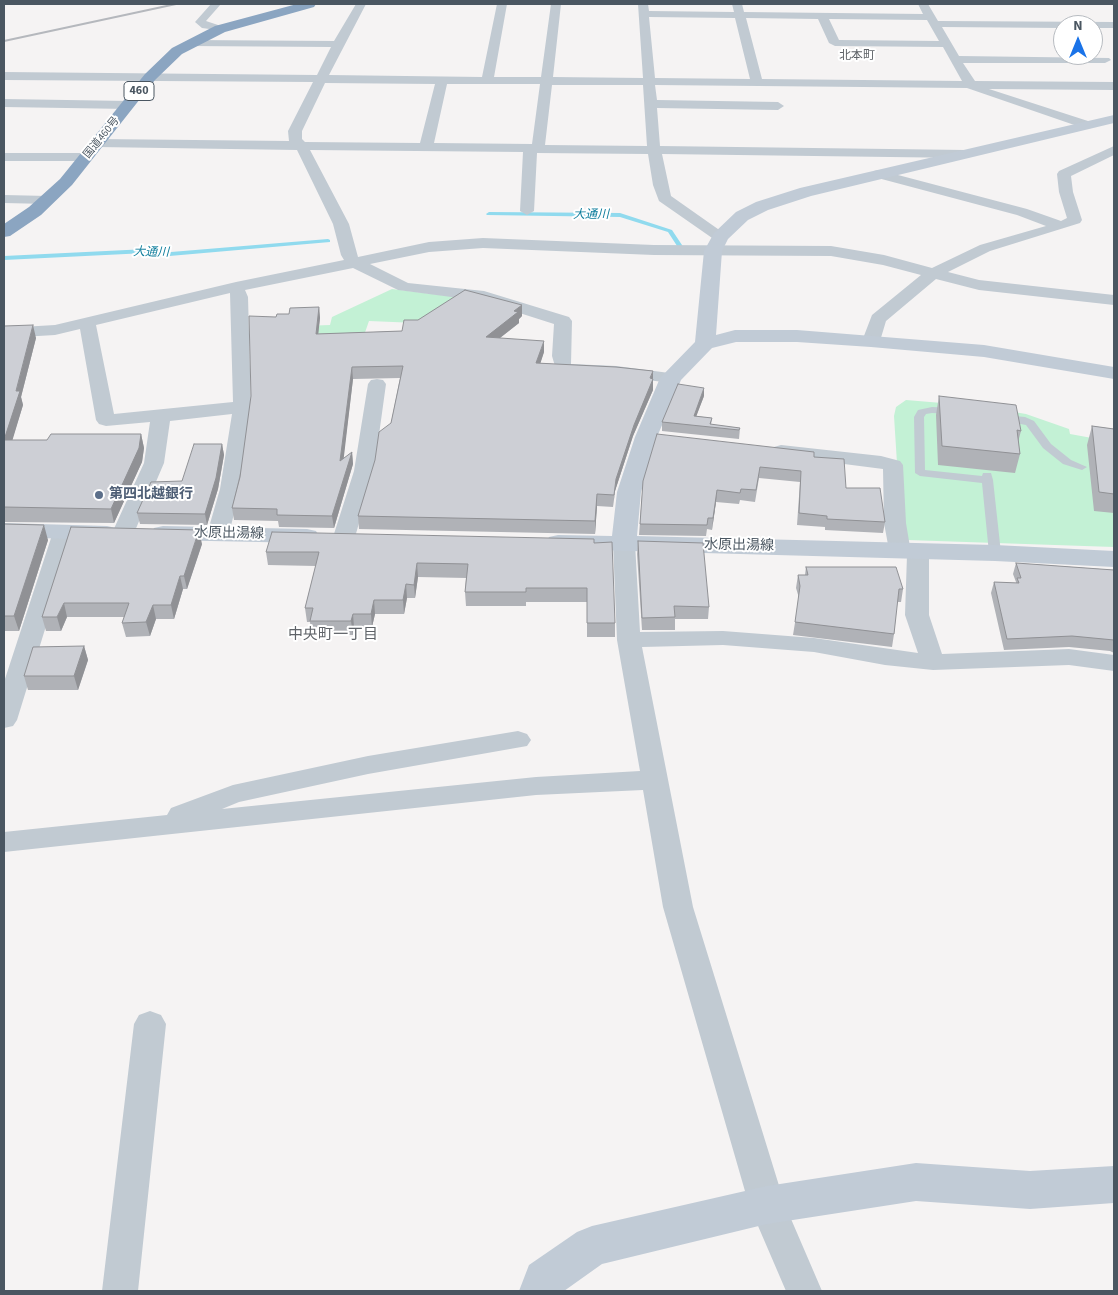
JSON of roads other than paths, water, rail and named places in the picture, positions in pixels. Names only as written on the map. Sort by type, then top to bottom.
[{"type":"highway","name":"国道460号","points":[[4,232],[20,223],[48,200],[166,60],[189,43],[220,28],[310,4]]},
{"type":"street","points":[[216,4],[200,22],[206,26],[220,28]]},
{"type":"street","points":[[360,4],[295,131],[295,140],[301,145],[341,224],[349,255],[354,262],[404,287],[484,296],[563,321],[561,356],[563,369],[616,371],[671,378]]},
{"type":"street","points":[[487,80],[502,4]]},
{"type":"street","points":[[527,211],[534,148],[556,4]]},
{"type":"street","points":[[923,4],[949,40],[972,87],[1086,125]]},
{"type":"street","points":[[716,244],[664,198],[660,185],[654,150],[644,9],[739,9],[933,20],[1114,25]]},
{"type":"street","points":[[739,9],[757,83]]},
{"type":"street","points":[[822,15],[835,43],[949,40]]},
{"type":"street","points":[[189,43],[338,44]]},
{"type":"street","points":[[1103,58],[1114,71]]},
{"type":"street","points":[[957,59],[1105,60]]},
{"type":"street","points":[[4,76],[1114,86]]},
{"type":"street","points":[[426,147],[442,80]]},
{"type":"street","points":[[4,103],[129,104]]},
{"type":"street","points":[[650,104],[778,106]]},
{"type":"street","points":[[705,344],[716,244],[742,216],[762,206],[806,192],[1114,118]]},
{"type":"street","points":[[98,143],[966,154]]},
{"type":"street","points":[[871,341],[878,319],[932,274],[985,248],[1062,226],[1075,220],[1066,192],[1064,174],[1114,150]]},
{"type":"street","points":[[4,156],[86,157]]},
{"type":"street","points":[[880,174],[1022,212],[1062,226]]},
{"type":"street","points":[[4,199],[48,200]]},
{"type":"street","points":[[4,333],[55,330],[236,287],[354,262],[430,247],[483,243],[716,244],[831,251],[884,260],[979,285],[1114,300]]},
{"type":"street","points":[[218,534],[230,489],[242,407],[240,297],[236,287]]},
{"type":"street","points":[[87,322],[106,420],[242,407]]},
{"type":"street","points":[[804,1291],[767,1205],[678,907],[629,640],[624,543],[629,492],[655,438],[671,378],[705,344],[735,336],[797,336],[984,351],[1114,373]]},
{"type":"street","points":[[354,537],[377,384]]},
{"type":"street","points":[[123,533],[154,463],[161,416]]},
{"type":"street","points":[[764,449],[882,462],[893,465],[895,523],[909,550],[917,615],[933,662]]},
{"type":"street","name":"水原出湯線","points":[[4,530],[354,537]]},
{"type":"street","points":[[4,720],[64,532]]},
{"type":"street","name":"水原出湯線","points":[[534,541],[909,550],[1114,559]]},
{"type":"street","points":[[629,640],[723,638],[814,645],[885,657],[933,662],[1069,657],[1114,663]]},
{"type":"street","points":[[156,826],[233,794],[368,765],[518,740]]},
{"type":"street","points":[[4,842],[536,786],[655,780]]},
{"type":"street","points":[[120,1291],[150,1024]]},
{"type":"street","points":[[540,1291],[544,1280],[592,1246],[767,1205],[916,1182],[1030,1190],[1114,1185]]},
{"type":"lane","points":[[968,412],[932,410],[922,412],[919,417],[920,473],[987,477],[996,553]]},
{"type":"lane","points":[[991,416],[1026,420],[1047,446],[1067,462],[1082,467]]},
{"type":"waterway","name":"大通川","points":[[489,214],[620,215],[670,231],[681,248]]},
{"type":"waterway","name":"大通川","points":[[4,258],[147,251],[158,255],[328,241]]},
{"type":"railway","points":[[4,41],[176,4]]},
{"type":"place","name":"第四北越銀行","points":[[99,495]]},
{"type":"district","name":"北本町","points":[[857,56]]},
{"type":"district","name":"中央町一丁目","points":[[333,636]]}]
